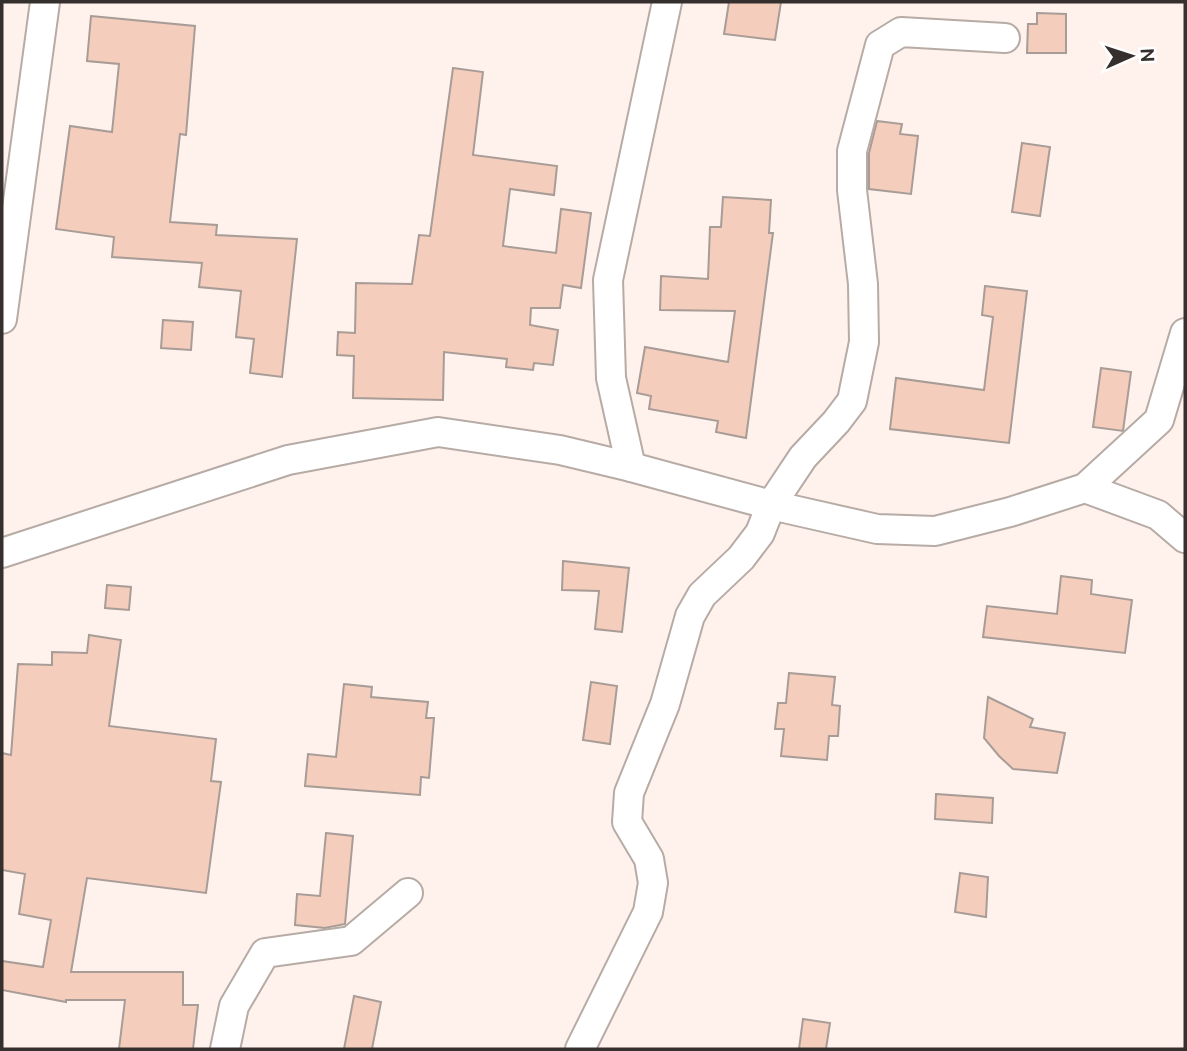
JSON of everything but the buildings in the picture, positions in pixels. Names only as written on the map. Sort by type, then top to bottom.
[{"type":"street","points":[[2,320],[45,2]]},
{"type":"street","points":[[631,467],[611,378],[608,280],[667,2]]},
{"type":"street","points":[[580,1049],[648,912],[653,883],[649,859],[627,822],[629,793],[665,704],[690,616],[702,595],[741,558],[760,533],[771,505],[803,457],[852,401],[864,331],[863,284],[852,190],[852,151],[880,45],[901,32],[1005,38]]},
{"type":"street","points":[[2,553],[288,460],[438,432],[560,450],[771,505],[877,529],[935,531],[1010,512],[1085,488],[1159,420],[1185,333]]},
{"type":"street","points":[[1085,488],[1158,515],[1185,538]]},
{"type":"street","points":[[225,1049],[234,1006],[265,953],[351,941],[408,893]]}]
